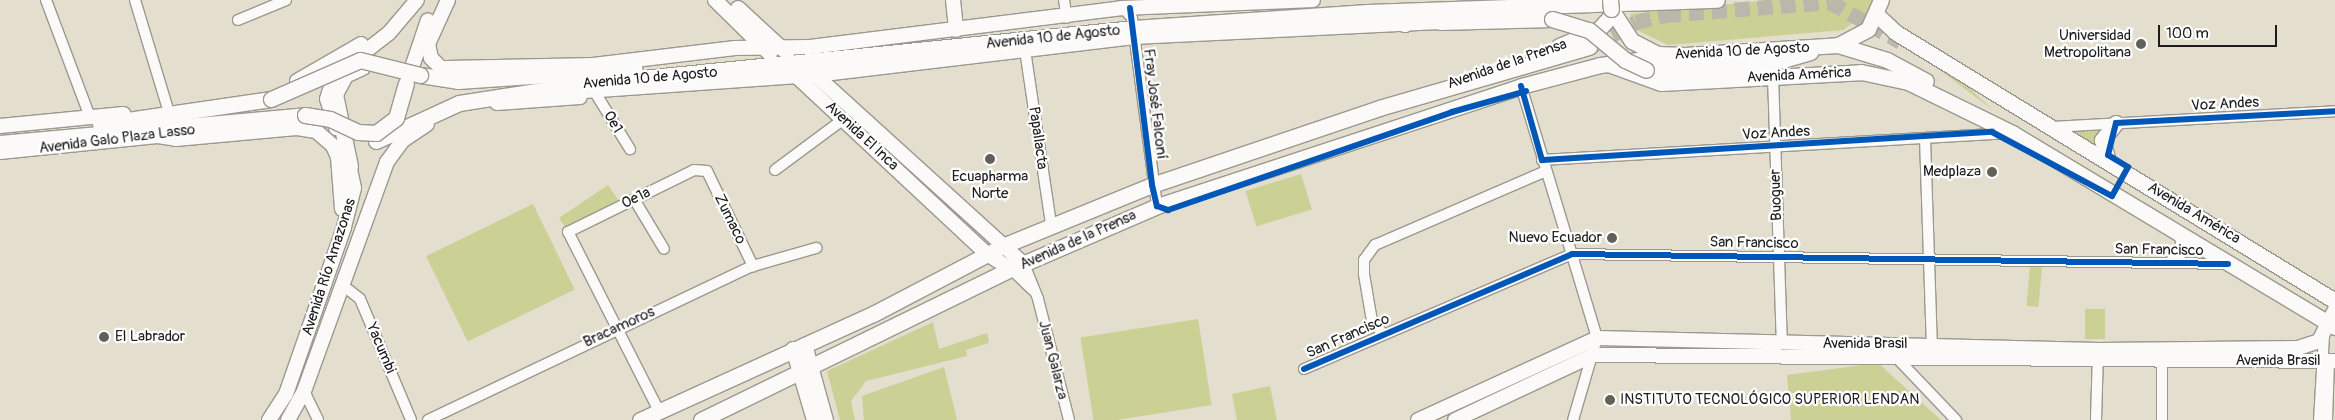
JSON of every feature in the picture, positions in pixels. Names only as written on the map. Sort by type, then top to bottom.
[{"type":"main road","points":[[447,0],[428,44],[431,58],[442,68],[600,64]]},
{"type":"main road","points":[[206,127],[305,115],[361,133],[379,131],[398,116],[406,83],[423,30],[447,0]]},
{"type":"main road","name":"Avenida El Inca","points":[[715,0],[786,61],[816,75],[1005,245],[1017,267]]},
{"type":"main road","name":"Avenida El Inca","points":[[729,0],[786,61],[987,254],[1017,267]]},
{"type":"main road","points":[[953,0],[956,30]]},
{"type":"main road","name":"Avenida 10 de Agosto","points":[[528,94],[574,85],[1131,23],[1313,0]]},
{"type":"main road","name":"Avenida 10 de Agosto","points":[[816,75],[1025,50],[1131,23],[1453,0]]},
{"type":"main road","name":"Avenida 10 de Agosto","points":[[1131,23],[1367,12],[1716,0]]},
{"type":"main road","points":[[130,113],[244,98],[288,85],[357,47],[412,4]]},
{"type":"main road","name":"Avenida Río Amazonas","points":[[269,420],[286,394],[326,281],[352,198],[350,166],[328,109],[329,85],[341,69],[389,33],[412,4]]},
{"type":"main road","name":"Avenida 10 de Agosto","points":[[1611,8],[1632,42],[1651,52],[1675,55],[1819,48],[1838,45],[1863,33],[1882,5]]},
{"type":"main road","name":"Avenida América","points":[[1882,5],[1895,32],[2335,301]]},
{"type":"main road","name":"Avenida de la Prensa","points":[[640,420],[799,347],[1005,245],[1051,225],[1152,185],[1395,104],[1575,40],[1602,27],[1611,8]]},
{"type":"main road","points":[[1367,12],[1405,24]]},
{"type":"main road","name":"Avenida 10 de Agosto","points":[[305,115],[366,142],[387,138],[427,118],[470,100],[528,94],[625,88],[956,30],[1067,18],[1131,23],[1405,24],[1440,22]]},
{"type":"main road","points":[[1440,22],[1552,20],[1589,30],[1625,60],[1646,70],[1772,63],[1819,48]]},
{"type":"main road","points":[[736,48],[743,40],[741,23]]},
{"type":"main road","name":"Avenida América","points":[[1838,45],[1887,60],[1950,94],[1985,120]]},
{"type":"main road","name":"Avenida de la Prensa","points":[[1395,104],[1588,47]]},
{"type":"main road","name":"Avenida 10 de Agosto","points":[[153,115],[271,99],[360,60],[420,75],[458,81],[736,48],[786,61]]},
{"type":"main road","name":"Avenida de la Prensa","points":[[701,420],[1017,267],[1157,206],[1521,86],[1606,64],[1675,55]]},
{"type":"main road","name":"Avenida 10 de Agosto","points":[[528,74],[786,61]]},
{"type":"main road","name":"Avenida América","points":[[1606,64],[1661,83],[1861,72],[1899,80],[2012,133],[2180,234],[2330,328]]},
{"type":"main road","points":[[350,166],[335,94],[347,73],[369,67],[420,75]]},
{"type":"main road","name":"Avenida Río Amazonas","points":[[288,420],[304,392],[341,284],[387,162],[402,141],[420,128],[469,107],[596,94],[625,88]]},
{"type":"main road","name":"Avenida América","points":[[1978,88],[2026,118],[2052,127]]},
{"type":"main road","name":"Avenida Galo Plaza Lasso","points":[[0,126],[130,113],[153,115]]},
{"type":"main road","name":"Avenida Galo Plaza Lasso","points":[[0,134],[153,115]]},
{"type":"main road","points":[[2108,161],[2102,140],[2116,123]]},
{"type":"main road","name":"Avenida Galo Plaza Lasso","points":[[0,152],[158,136],[206,127]]},
{"type":"main road","name":"Avenida Galo Plaza Lasso","points":[[0,143],[206,127]]},
{"type":"main road","points":[[158,136],[199,137],[297,128],[327,138],[338,157],[343,188],[326,281]]},
{"type":"main road","points":[[2330,328],[2335,309]]},
{"type":"main road","name":"Avenida Brasil","points":[[2162,355],[2298,348],[2315,344],[2330,328]]},
{"type":"main road","name":"Avenida Brasil","points":[[1418,420],[1597,338],[1782,344],[1895,351],[1932,345],[2098,355]]},
{"type":"main road","points":[[799,347],[826,420]]},
{"type":"main road","name":"Avenida Brasil","points":[[1454,420],[1593,355],[1895,351],[2162,355],[2328,361]]},
{"type":"main road","points":[[806,368],[814,420]]},
{"type":"street","points":[[46,0],[90,117]]},
{"type":"street","points":[[134,0],[168,109]]},
{"type":"street","points":[[238,20],[286,0]]},
{"type":"street","points":[[1064,0],[1067,18]]},
{"type":"street","name":"Fray José Falconí","points":[[1131,23],[1152,185],[1157,206]]},
{"type":"street","name":"Papallacta","points":[[1025,50],[1051,225]]},
{"type":"street","name":"Buoguer","points":[[1773,76],[1782,344]]},
{"type":"street","points":[[1521,86],[1597,338],[1573,420]]},
{"type":"street","name":"Oe1","points":[[596,94],[630,149]]},
{"type":"street","name":"Voz Andes","points":[[2052,127],[2335,111]]},
{"type":"street","points":[[775,170],[845,118]]},
{"type":"street","name":"Voz Andes","points":[[1542,160],[2012,133]]},
{"type":"street","points":[[1925,138],[1931,258],[1932,345]]},
{"type":"street","name":"Oe1a","points":[[614,329],[568,232],[694,170],[707,171]]},
{"type":"street","name":"Zumaco","points":[[707,171],[753,266]]},
{"type":"street","points":[[1382,334],[1372,321],[1364,274],[1364,260],[1375,245],[1546,171]]},
{"type":"street","points":[[634,199],[664,249]]},
{"type":"street","name":"San Francisco","points":[[2168,262],[2182,253],[2180,234]]},
{"type":"street","name":"Bracamoros","points":[[428,420],[614,329],[753,266],[816,248]]},
{"type":"street","name":"San Francisco","points":[[1304,369],[1572,254],[2228,264]]},
{"type":"street","name":"Juan Galarza","points":[[1017,267],[1038,299],[1069,420]]},
{"type":"street","name":"Yacumbi","points":[[341,284],[360,299],[412,420]]},
{"type":"street","points":[[2327,420],[2330,328]]},
{"type":"street","points":[[614,329],[659,411]]},
{"type":"street","points":[[1895,351],[1956,420]]},
{"type":"street","points":[[2096,420],[2098,355]]},
{"type":"street","points":[[2162,355],[2162,420]]},
{"type":"street","points":[[2319,420],[2328,361]]},
{"type":"street","points":[[304,392],[318,420]]},
{"type":"green space","points":[[1770,0],[1873,0],[1993,110],[1865,14],[1843,30],[1668,45],[1639,31],[1630,14]]},
{"type":"green space","points":[[2104,129],[2099,149],[2070,131]]},
{"type":"green space","points":[[1301,174],[1312,209],[1256,226],[1246,191]]},
{"type":"green space","points":[[608,185],[621,204],[572,237],[559,218]]},
{"type":"green space","points":[[533,204],[575,289],[468,342],[426,256]]},
{"type":"green space","points":[[2030,266],[2042,267],[2038,307],[2027,306]]},
{"type":"green space","points":[[2085,309],[2105,309],[2105,339],[2085,339]]},
{"type":"green space","points":[[1198,319],[1212,405],[1116,420],[1094,420],[1080,338]]},
{"type":"green space","points":[[933,322],[939,349],[987,333],[989,343],[966,350],[967,356],[866,381],[851,401],[855,420],[840,420],[827,371]]},
{"type":"green space","points":[[1878,363],[1941,420],[1791,420],[1787,375]]},
{"type":"green space","points":[[944,367],[957,420],[864,420],[862,396]]},
{"type":"green space","points":[[1270,386],[1277,420],[1237,420],[1232,394]]},
{"type":"tunnel","points":[[1592,46],[1636,22],[1666,15],[1830,2],[1901,42]]},
{"type":"cycle path","points":[[1130,8],[1152,185],[1157,206],[1168,210],[1452,112],[1526,91]]},
{"type":"cycle path","points":[[1521,86],[1542,160],[1992,132],[2112,196],[2128,167],[2108,155],[2116,123],[2335,111]]},
{"type":"cycle path","points":[[1304,369],[1572,254],[2228,264]]},
{"type":"place","name":"Universidad Metropolitana","points":[[2141,44]]},
{"type":"place","name":"Ecuapharma Norte","points":[[990,159]]},
{"type":"place","name":"Medplaza","points":[[1992,172]]},
{"type":"place","name":"Nuevo Ecuador","points":[[1612,238]]},
{"type":"place","name":"El Labrador","points":[[104,337]]},
{"type":"place","name":"INSTITUTO TECNOLÓGICO SUPERIOR LENDAN","points":[[1610,400]]}]
